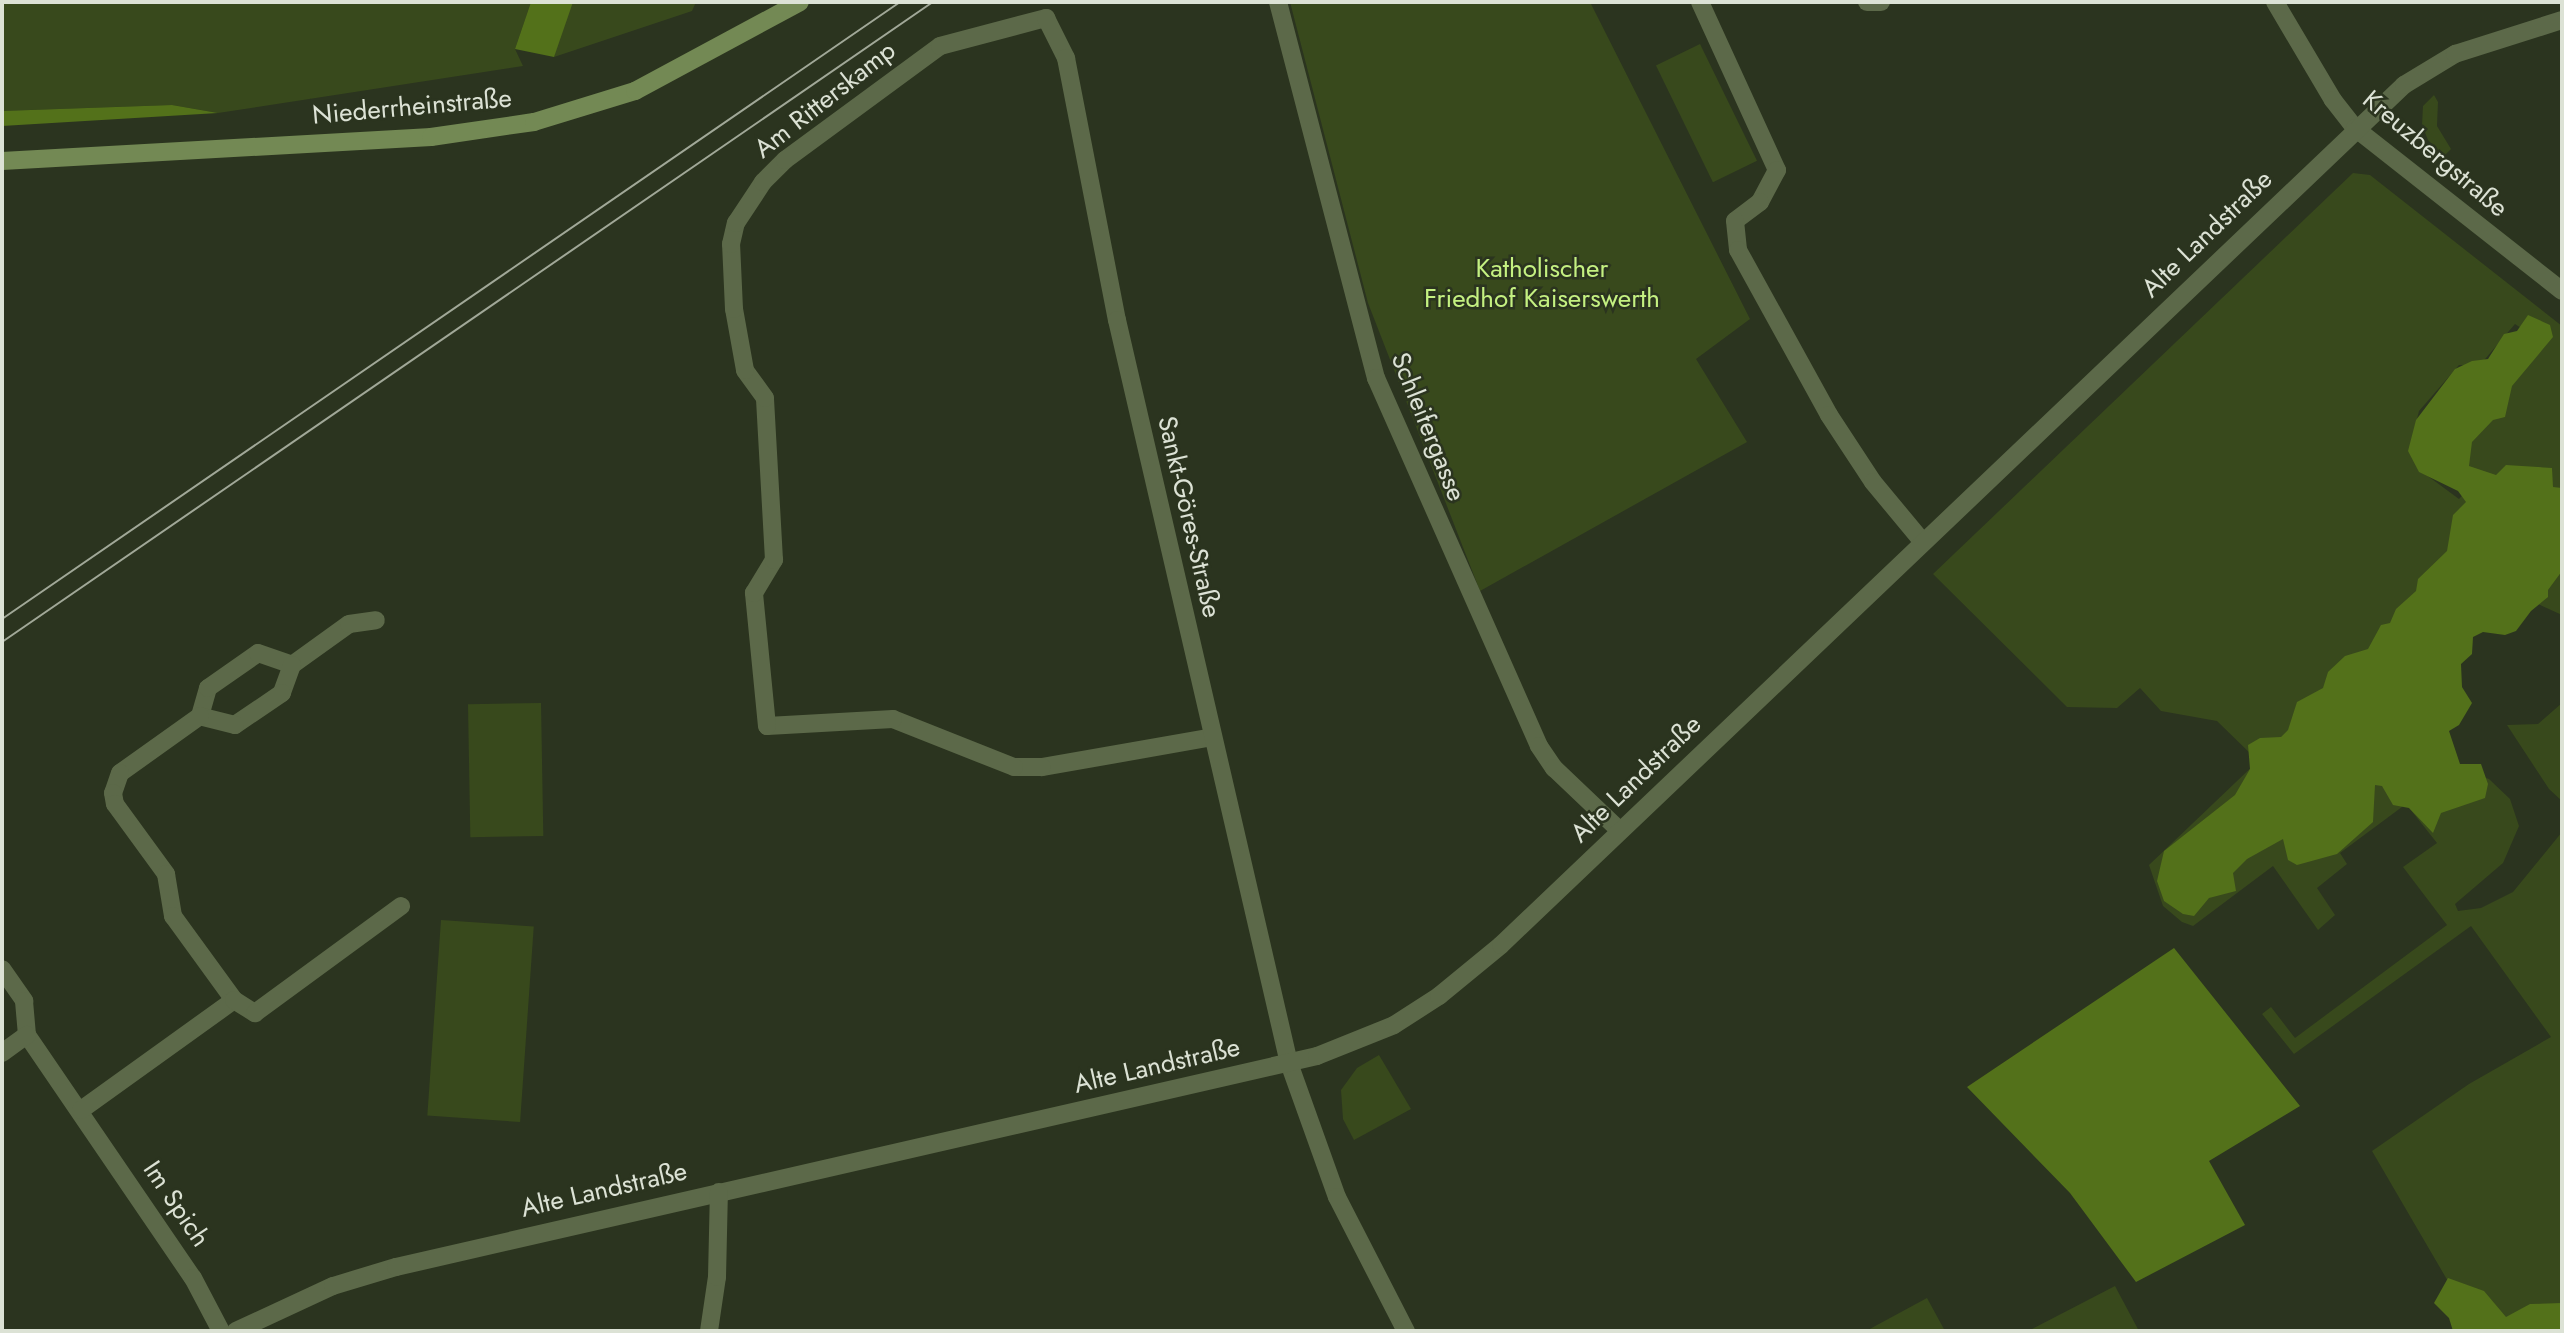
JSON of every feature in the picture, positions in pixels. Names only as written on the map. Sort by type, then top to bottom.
[{"type":"main road","name":"Niederrheinstraße","points":[[2,161],[431,137],[534,122],[635,91],[800,2]]},
{"type":"street","name":"Schleifergasse","points":[[1278,2],[1376,378],[1539,746],[1554,768],[1619,830]]},
{"type":"street","name":"Kreuzbergstraße","points":[[2275,2],[2333,100],[2356,128],[2562,291]]},
{"type":"street","points":[[1707,4],[1777,170],[1760,202],[1735,221],[1738,250],[1816,393],[1873,482],[1922,541]]},
{"type":"street","name":"Sankt-Göres-Straße","points":[[1014,26],[1046,18],[1066,58],[1117,320],[1289,1063],[1337,1197],[1406,1331]]},
{"type":"street","name":"Alte Landstraße","points":[[236,1331],[333,1286],[396,1267],[1289,1063],[1341,1048],[1420,1010],[1501,945],[1922,541],[2404,85],[2441,59],[2562,20]]},
{"type":"street","name":"Am Ritterskamp","points":[[1014,26],[940,46],[785,160],[763,182],[736,223],[731,244],[734,309],[745,370],[765,398],[774,560],[754,593],[767,726],[894,719],[1014,767],[1042,767],[1213,737]]},
{"type":"street","points":[[200,716],[236,725],[282,693],[292,665],[349,624],[376,620]]},
{"type":"street","points":[[292,665],[258,653],[208,688],[200,716],[120,773],[113,793],[115,804],[166,874],[173,916],[234,1000],[255,1013],[401,906]]},
{"type":"street","name":"Im Spich","points":[[2,970],[24,1001],[27,1035],[81,1110],[193,1278],[221,1331]]},
{"type":"street","points":[[81,1110],[234,1000]]},
{"type":"street","points":[[2,1053],[27,1035]]},
{"type":"street","points":[[709,1331],[717,1277],[719,1192]]},
{"type":"green space","points":[[2,2],[531,2],[515,49],[523,66],[218,113],[172,105],[2,111]]},
{"type":"green space","points":[[531,2],[573,2],[554,57],[515,49]]},
{"type":"green space","points":[[562,2],[696,2],[692,11],[554,57]]},
{"type":"green space","name":"Katholischer Friedhof Kaiserswerth","points":[[1290,2],[1590,2],[1750,319],[1696,359],[1747,442],[1480,591],[1368,303]]},
{"type":"green space","points":[[1700,44],[1757,161],[1713,182],[1656,65]]},
{"type":"green space","points":[[2434,95],[2438,102],[2437,126],[2451,149],[2444,156],[2428,140],[2422,125],[2423,106]]},
{"type":"green space","points":[[172,105],[218,113],[2,126],[2,111]]},
{"type":"green space","points":[[2353,173],[2370,175],[2562,326],[2562,615],[2501,587],[2487,495],[2352,728],[2489,779],[2510,799],[2519,826],[2503,863],[2455,904],[2458,911],[2481,908],[2513,892],[2562,832],[2562,1331],[2477,1331],[2372,1151],[2469,1084],[2551,1037],[2471,926],[2294,1054],[2262,1014],[2271,1007],[2295,1038],[2447,925],[2403,867],[2437,843],[2406,804],[2340,853],[2347,864],[2317,888],[2335,915],[2318,930],[2273,866],[2193,926],[2182,922],[2163,906],[2149,865],[2258,761],[2217,721],[2161,711],[2140,688],[2117,708],[2067,707],[1933,574]],"holes":[[[2515,324],[2530,334],[2440,457],[2469,488],[2459,499],[2421,471],[2409,451],[2419,411],[2459,365],[2480,365]]]},
{"type":"green space","points":[[2528,315],[2550,325],[2553,337],[2512,386],[2505,417],[2493,420],[2472,442],[2469,466],[2496,475],[2506,465],[2552,468],[2553,487],[2562,488],[2562,571],[2548,590],[2548,597],[2531,611],[2516,631],[2505,635],[2483,632],[2473,637],[2472,654],[2461,664],[2462,687],[2472,703],[2459,725],[2449,731],[2460,764],[2481,764],[2488,784],[2485,798],[2441,813],[2433,833],[2409,808],[2393,805],[2382,786],[2375,785],[2373,822],[2337,854],[2297,865],[2288,860],[2283,839],[2247,859],[2233,873],[2236,891],[2209,898],[2194,916],[2183,914],[2164,901],[2157,881],[2164,851],[2235,795],[2250,769],[2248,745],[2260,738],[2281,737],[2288,730],[2297,702],[2323,688],[2328,672],[2345,656],[2368,649],[2381,625],[2390,623],[2396,609],[2416,591],[2418,579],[2447,551],[2453,515],[2466,502],[2458,491],[2419,472],[2408,451],[2416,420],[2455,369],[2472,361],[2488,359],[2504,334],[2517,331]]},
{"type":"green space","points":[[541,703],[543,836],[470,837],[468,704]]},
{"type":"green space","points":[[2562,703],[2562,801],[2549,789],[2507,725],[2538,724]]},
{"type":"green space","points":[[441,920],[534,926],[520,1122],[427,1116]]},
{"type":"green space","points":[[2174,948],[2300,1106],[2209,1161],[2245,1225],[2136,1282],[2070,1193],[1967,1087]]},
{"type":"green space","points":[[1379,1055],[1411,1109],[1354,1140],[1343,1119],[1341,1090],[1357,1068]]},
{"type":"green space","points":[[2448,1278],[2484,1291],[2506,1317],[2530,1304],[2562,1303],[2562,1330],[2453,1331],[2449,1318],[2434,1303]]},
{"type":"green space","points":[[2115,1286],[2139,1331],[2028,1331]]},
{"type":"green space","points":[[1927,1298],[1945,1331],[1866,1331]]},
{"type":"tram line","points":[[2,619],[900,2]]},
{"type":"tram line","points":[[2,642],[933,2]]}]
